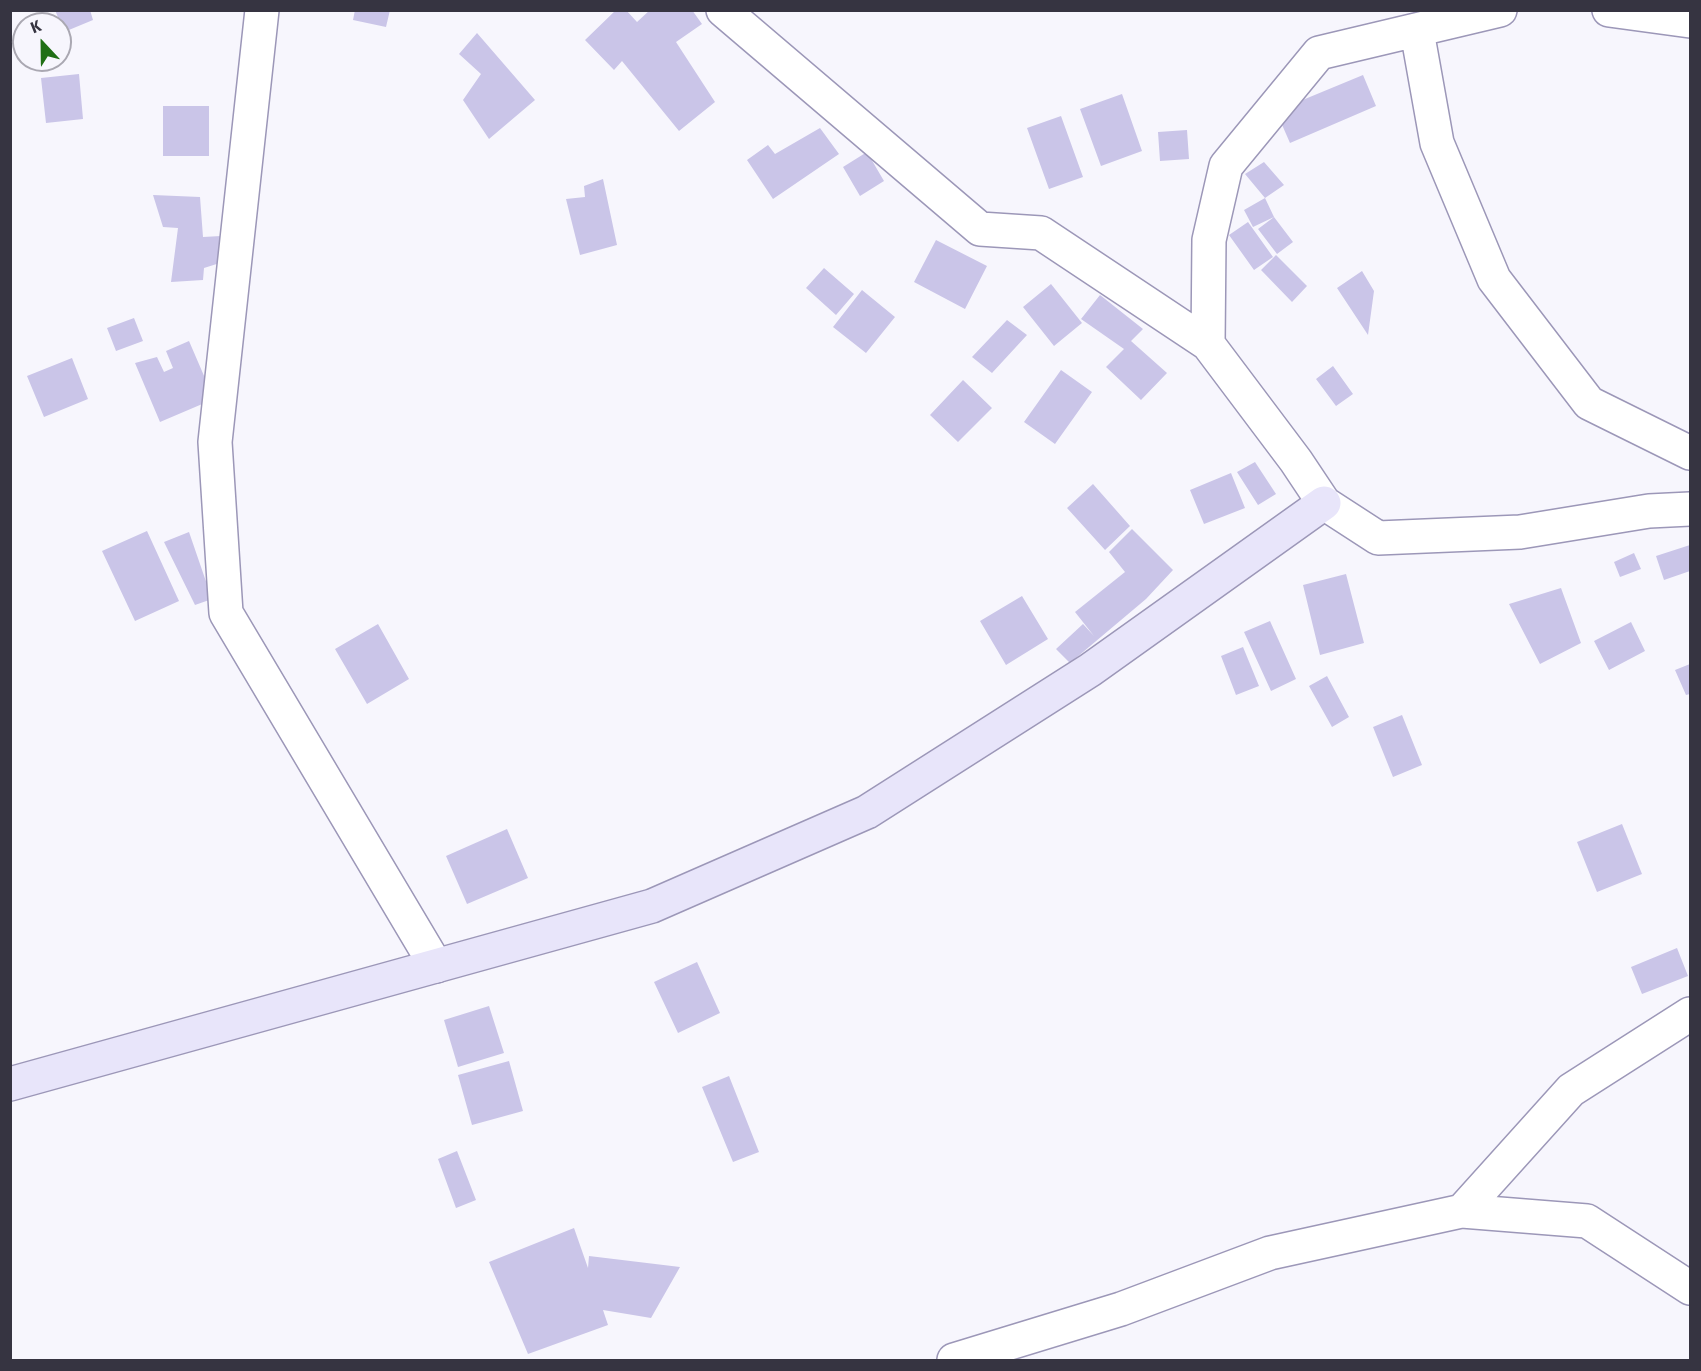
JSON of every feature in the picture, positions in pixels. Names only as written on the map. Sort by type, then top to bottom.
[{"type":"street","points":[[262,10],[215,441],[226,613],[436,966]]},
{"type":"street","points":[[723,10],[980,229],[1041,233],[1208,344],[1296,461],[1324,503],[1378,538],[1520,532],[1650,511],[1690,509]]},
{"type":"street","points":[[1208,344],[1209,240],[1226,166],[1319,53],[1500,10]]},
{"type":"street","points":[[1609,10],[1690,21]]},
{"type":"street","points":[[1416,31],[1437,143],[1494,279],[1589,403],[1690,453]]},
{"type":"street","points":[[10,1084],[652,906],[867,812],[1090,670],[1324,503]]},
{"type":"street","points":[[1462,1211],[1571,1090],[1690,1014]]},
{"type":"street","points":[[954,1360],[1121,1309],[1270,1253],[1462,1211],[1587,1221],[1690,1288]]},
{"type":"building","points":[[55,10],[90,10],[93,20],[72,29],[72,12],[56,12]]},
{"type":"building","points":[[355,10],[390,10],[386,27],[353,20]]},
{"type":"building","points":[[616,10],[626,10],[637,22],[650,10],[692,10],[702,24],[676,42],[715,102],[679,131],[622,61],[614,70],[585,40]]},
{"type":"building","points":[[477,33],[535,100],[489,139],[463,100],[481,74],[459,54]]},
{"type":"building","points":[[79,74],[83,119],[46,123],[41,78]]},
{"type":"building","points":[[1363,75],[1376,106],[1290,143],[1276,111]]},
{"type":"building","points":[[1122,94],[1142,151],[1101,166],[1080,109]]},
{"type":"building","points":[[163,106],[209,106],[209,156],[163,156]]},
{"type":"building","points":[[1061,116],[1083,177],[1049,189],[1027,128]]},
{"type":"building","points":[[820,128],[839,154],[773,199],[747,160],[768,145],[775,154]]},
{"type":"building","points":[[1187,130],[1189,159],[1160,161],[1158,132]]},
{"type":"building","points":[[867,152],[884,181],[860,196],[843,167]]},
{"type":"building","points":[[1264,162],[1284,185],[1265,198],[1245,174]]},
{"type":"building","points":[[603,179],[617,245],[580,255],[566,199],[585,197],[584,186]]},
{"type":"building","points":[[153,195],[200,197],[203,237],[221,236],[223,262],[204,268],[203,280],[171,282],[178,228],[163,227]]},
{"type":"building","points":[[1265,198],[1274,217],[1253,227],[1244,210]]},
{"type":"building","points":[[1274,217],[1293,242],[1277,254],[1258,229]]},
{"type":"building","points":[[1248,222],[1273,257],[1254,270],[1229,235]]},
{"type":"building","points":[[936,240],[987,266],[965,309],[914,282]]},
{"type":"building","points":[[1276,255],[1307,286],[1292,302],[1261,270]]},
{"type":"building","points":[[824,268],[854,294],[836,315],[806,288]]},
{"type":"building","points":[[1362,271],[1374,291],[1368,335],[1337,288]]},
{"type":"building","points":[[1051,284],[1082,323],[1054,346],[1023,307]]},
{"type":"building","points":[[862,290],[895,317],[866,353],[833,327]]},
{"type":"building","points":[[1100,295],[1143,329],[1131,341],[1167,373],[1141,400],[1106,367],[1124,349],[1081,319]]},
{"type":"building","points":[[134,318],[143,341],[116,351],[107,328]]},
{"type":"building","points":[[1007,320],[1027,335],[992,373],[972,357]]},
{"type":"building","points":[[189,341],[214,399],[160,422],[135,363],[157,357],[164,372],[173,368],[166,351]]},
{"type":"building","points":[[72,358],[88,399],[44,417],[27,376]]},
{"type":"building","points":[[1333,366],[1353,394],[1336,406],[1316,379]]},
{"type":"building","points":[[1061,370],[1092,392],[1055,444],[1024,422]]},
{"type":"building","points":[[963,380],[992,408],[958,442],[930,415]]},
{"type":"building","points":[[1255,462],[1276,494],[1258,505],[1237,472]]},
{"type":"building","points":[[1231,473],[1245,508],[1204,524],[1190,490]]},
{"type":"building","points":[[1093,484],[1130,526],[1105,550],[1067,508]]},
{"type":"building","points":[[1132,529],[1173,570],[1146,599],[1070,663],[1056,649],[1083,624],[1094,636],[1075,612],[1125,572],[1109,552]]},
{"type":"building","points":[[147,531],[179,601],[135,621],[102,551]]},
{"type":"building","points":[[189,532],[212,599],[195,605],[164,542]]},
{"type":"building","points":[[1690,545],[1690,571],[1664,580],[1656,556]]},
{"type":"building","points":[[1634,553],[1641,569],[1620,577],[1614,562]]},
{"type":"building","points":[[1346,574],[1364,643],[1320,655],[1303,585]]},
{"type":"building","points":[[1561,588],[1581,643],[1540,664],[1509,604]]},
{"type":"building","points":[[1022,596],[1048,639],[1006,665],[980,621]]},
{"type":"building","points":[[1270,621],[1296,679],[1271,691],[1244,632]]},
{"type":"building","points":[[1631,622],[1645,651],[1609,670],[1594,641]]},
{"type":"building","points":[[378,624],[409,679],[367,704],[335,649]]},
{"type":"building","points":[[1243,647],[1259,686],[1236,695],[1221,656]]},
{"type":"building","points":[[1690,664],[1690,694],[1686,695],[1675,670]]},
{"type":"building","points":[[1327,676],[1349,717],[1332,727],[1309,686]]},
{"type":"building","points":[[1402,715],[1422,765],[1393,777],[1373,727]]},
{"type":"building","points":[[1622,824],[1642,874],[1597,892],[1577,842]]},
{"type":"building","points":[[507,829],[528,878],[467,904],[446,856]]},
{"type":"building","points":[[1677,948],[1688,976],[1642,994],[1631,967]]},
{"type":"building","points":[[697,962],[720,1013],[678,1033],[654,982]]},
{"type":"building","points":[[489,1006],[504,1053],[458,1067],[444,1020]]},
{"type":"building","points":[[509,1061],[523,1111],[472,1125],[458,1075]]},
{"type":"building","points":[[729,1076],[759,1152],[733,1162],[702,1087]]},
{"type":"building","points":[[457,1151],[476,1200],[456,1208],[438,1159]]},
{"type":"building","points":[[574,1228],[588,1268],[589,1256],[680,1267],[651,1318],[603,1310],[608,1325],[528,1354],[489,1262]]}]
